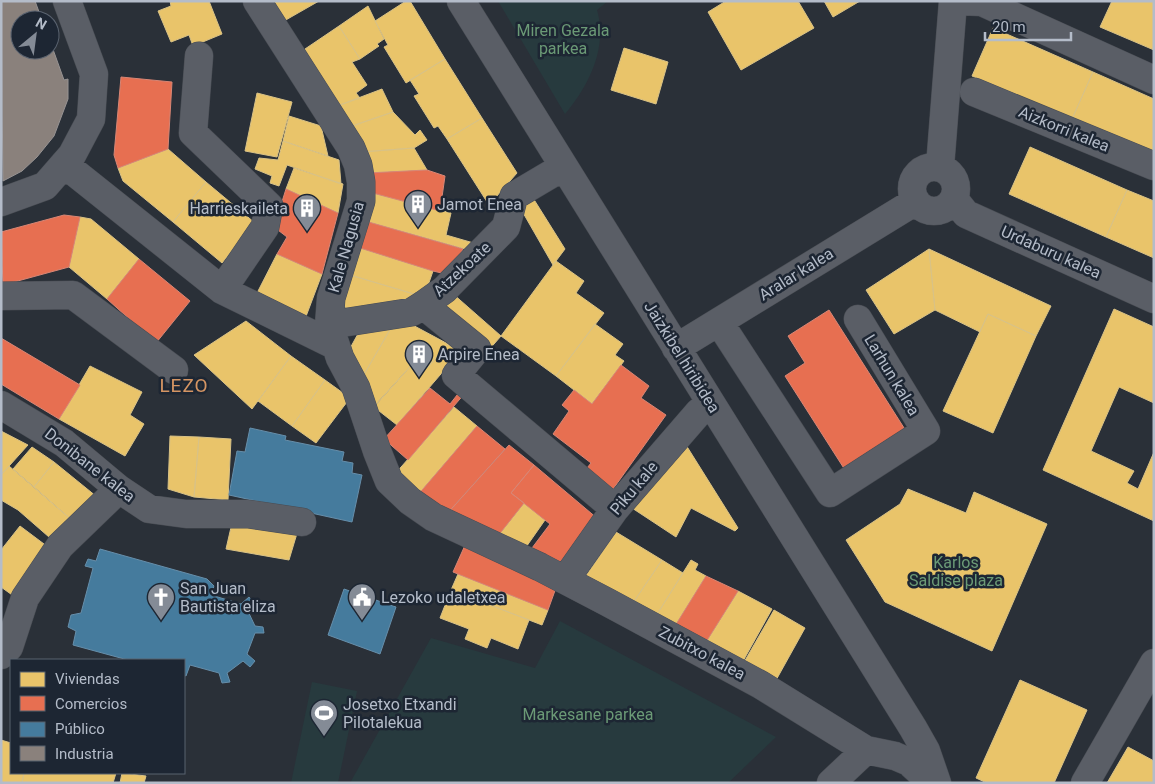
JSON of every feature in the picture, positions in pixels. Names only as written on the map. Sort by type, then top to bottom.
[{"type":"street","points":[[1,202],[45,186],[72,155],[91,119],[94,74],[68,1]]},
{"type":"street","name":"Kale Nagusia","points":[[257,1],[351,148],[358,165],[361,182],[361,201],[331,298],[332,335],[356,388],[376,451],[389,481]]},
{"type":"street","name":"Jaizkibel hiribidea","points":[[460,1],[903,712],[926,751],[937,783]]},
{"type":"street","points":[[940,167],[953,1]]},
{"type":"street","points":[[958,1],[982,2],[1154,80]]},
{"type":"street","points":[[199,56],[193,133],[268,206],[265,227],[222,290]]},
{"type":"street","name":"Aizkorri kalea","points":[[974,92],[1154,166]]},
{"type":"street","points":[[64,164],[222,290],[332,335]]},
{"type":"street","points":[[932,166],[946,170],[956,186],[954,199],[943,209],[935,211],[921,207],[916,201],[912,186],[918,173],[932,166]]},
{"type":"street","name":"Atzekoate","points":[[332,335],[412,312],[444,290],[506,227],[514,196],[563,167]]},
{"type":"street","name":"Urdaburu kalea","points":[[954,199],[966,214],[1154,299]]},
{"type":"street","name":"Aralar kalea","points":[[676,348],[916,201]]},
{"type":"street","points":[[1,296],[73,295],[174,370]]},
{"type":"street","points":[[423,305],[477,349],[456,376],[615,509]]},
{"type":"street","name":"Larhun kalea","points":[[718,322],[830,493],[926,432],[858,319]]},
{"type":"street","name":"Piku kale","points":[[565,580],[615,509],[699,412],[711,404]]},
{"type":"street","name":"Donibane kalea","points":[[1,405],[40,426],[64,443],[118,489],[149,509],[168,512],[248,514],[302,522]]},
{"type":"street","name":"Zubitxo kalea","points":[[389,481],[418,506],[468,534],[565,580],[761,685],[866,750],[895,756],[909,773]]},
{"type":"street","points":[[1,655],[9,646],[25,598],[60,546],[118,489]]},
{"type":"street","points":[[1085,783],[1154,663]]},
{"type":"street","name":"Jaizkibel hiribidea","points":[[903,712],[909,773]]},
{"type":"street","points":[[831,783],[866,750]]},
{"type":"street","points":[[909,773],[921,773],[926,783]]},
{"type":"green space","name":"Miren Gezala parkea","points":[[498,1],[608,1],[597,10],[600,38],[598,52],[589,79],[565,114]]},
{"type":"green space","name":"Markesane parkea","points":[[560,621],[776,737],[728,783],[350,783],[431,638],[535,668]]},
{"type":"green space","name":"Josetxo Etxandi Pilotalekua","points":[[312,682],[357,691],[338,783],[291,783]]},
{"type":"building: Viviendas","points":[[170,1],[209,1],[222,34],[193,46],[189,35],[171,42],[158,11],[171,6]]},
{"type":"building: Viviendas","points":[[272,1],[319,1],[284,21]]},
{"type":"building: Viviendas","points":[[406,1],[410,1],[445,59],[406,83],[384,47],[388,45],[375,21]]},
{"type":"building: Viviendas","points":[[726,1],[798,1],[814,28],[741,70],[708,12]]},
{"type":"building: Viviendas","points":[[824,1],[860,1],[833,17]]},
{"type":"building: Viviendas","points":[[1112,1],[1154,1],[1154,50],[1100,27]]},
{"type":"building: Viviendas","points":[[368,6],[384,39],[377,44],[379,46],[360,59],[339,26]]},
{"type":"building: Viviendas","points":[[339,26],[360,59],[352,62],[367,85],[356,93],[360,98],[337,106],[304,57],[305,49]]},
{"type":"building: Viviendas","points":[[993,28],[1093,72],[1072,119],[972,76]]},
{"type":"building: Viviendas","points":[[624,48],[668,62],[656,104],[611,90]]},
{"type":"building: Viviendas","points":[[445,59],[482,118],[447,139],[438,126],[434,128],[414,96],[419,94],[410,80]]},
{"type":"building: Viviendas","points":[[1093,72],[1154,99],[1154,156],[1072,119]]},
{"type":"building: Viviendas","points":[[382,89],[393,112],[349,127],[337,106]]},
{"type":"building: Viviendas","points":[[257,93],[292,102],[277,157],[245,151]]},
{"type":"building: Viviendas","points":[[393,112],[415,135],[420,130],[427,140],[414,148],[361,152],[349,127]]},
{"type":"building: Viviendas","points":[[289,116],[321,126],[328,156],[283,141]]},
{"type":"building: Viviendas","points":[[482,118],[517,173],[489,205],[447,139]]},
{"type":"building: Viviendas","points":[[283,141],[339,160],[341,184],[287,165],[279,186],[270,183],[272,176],[255,169],[259,158],[278,160]]},
{"type":"building: Viviendas","points":[[1030,147],[1127,190],[1106,237],[1009,194]]},
{"type":"building: Viviendas","points":[[414,148],[427,170],[368,173],[361,152]]},
{"type":"building: Viviendas","points":[[168,149],[206,182],[173,222],[123,181],[118,168]]},
{"type":"building: Viviendas","points":[[294,168],[343,184],[338,213],[286,189]]},
{"type":"building: Viviendas","points":[[206,182],[255,223],[222,263],[173,222]]},
{"type":"building: Viviendas","points":[[528,190],[565,249],[553,265],[518,204]]},
{"type":"building: Viviendas","points":[[1127,190],[1154,201],[1154,258],[1106,237]]},
{"type":"building: Viviendas","name":"Jamot Enea","points":[[369,192],[451,213],[446,235],[477,244],[472,251],[365,221]]},
{"type":"building: Viviendas","points":[[80,217],[91,219],[139,259],[107,299],[69,267]]},
{"type":"building: Viviendas","points":[[357,247],[433,271],[424,297],[350,275]]},
{"type":"building: Viviendas","points":[[929,249],[935,310],[894,334],[866,290]]},
{"type":"building: Viviendas","points":[[929,249],[1051,306],[1036,336],[988,314],[980,332],[935,310]]},
{"type":"building: Viviendas","points":[[277,254],[322,274],[305,319],[256,295]]},
{"type":"building: Viviendas","points":[[556,261],[584,281],[576,293],[604,313],[556,376],[501,336]]},
{"type":"building: Viviendas","points":[[350,275],[424,297],[369,314],[341,306]]},
{"type":"building: Viviendas","points":[[452,293],[501,336],[487,352],[435,309]]},
{"type":"building: Viviendas","points":[[1114,309],[1154,327],[1154,403],[1119,387],[1091,451],[1134,471],[1127,483],[1138,489],[1154,452],[1154,521],[1043,470]]},
{"type":"building: Viviendas","points":[[988,314],[1036,336],[993,433],[943,411]]},
{"type":"building: Viviendas","points":[[246,321],[291,356],[252,409],[194,355]]},
{"type":"building: Viviendas","points":[[365,321],[395,321],[362,378],[348,352]]},
{"type":"building: Viviendas","points":[[395,321],[407,322],[448,344],[427,368],[417,359],[376,404],[362,378]]},
{"type":"building: Viviendas","points":[[595,324],[623,344],[615,355],[624,361],[592,404],[556,376]]},
{"type":"building: Viviendas","name":"Arpire Enea","points":[[448,344],[459,353],[397,425],[374,407],[417,359],[427,368]]},
{"type":"building: Viviendas","points":[[291,356],[325,380],[292,426],[258,401]]},
{"type":"building: Viviendas","points":[[90,366],[142,392],[130,415],[144,424],[125,456],[59,419]]},
{"type":"building: Viviendas","points":[[325,380],[350,398],[316,443],[292,426]]},
{"type":"building: Viviendas","points":[[454,407],[477,426],[417,496],[394,475]]},
{"type":"building: Viviendas","points":[[1,431],[28,445],[1,475]]},
{"type":"building: Viviendas","points":[[170,436],[199,437],[194,497],[168,489]]},
{"type":"building: Viviendas","points":[[199,437],[231,439],[228,500],[194,497]]},
{"type":"building: Viviendas","points":[[686,445],[738,528],[735,531],[691,508],[676,537],[632,508]]},
{"type":"building: Viviendas","points":[[32,447],[54,462],[34,487],[13,469]]},
{"type":"building: Viviendas","points":[[54,462],[102,501],[74,522],[34,487]]},
{"type":"building: Viviendas","points":[[9,466],[74,522],[57,544],[18,510],[1,500],[1,475]]},
{"type":"building: Viviendas","name":"Karlos Saldise plaza","points":[[908,489],[966,513],[974,492],[1047,524],[992,651],[885,602],[846,540],[900,504]]},
{"type":"building: Viviendas","points":[[524,503],[545,520],[524,550],[497,537]]},
{"type":"building: Viviendas","points":[[232,523],[298,530],[289,560],[226,549]]},
{"type":"building: Viviendas","points":[[20,526],[52,550],[15,597],[1,587],[1,550]]},
{"type":"building: Viviendas","points":[[616,532],[662,560],[633,603],[585,577]]},
{"type":"building: Viviendas","points":[[662,560],[683,573],[656,616],[633,603]]},
{"type":"building: Viviendas","points":[[691,560],[698,564],[695,570],[706,576],[675,626],[656,616]]},
{"type":"building: Viviendas","points":[[458,574],[548,610],[542,625],[451,590]]},
{"type":"building: Viviendas","points":[[451,590],[529,620],[518,649],[491,638],[487,648],[465,639],[469,629],[440,618]]},
{"type":"building: Viviendas","points":[[738,591],[772,609],[742,663],[706,642]]},
{"type":"building: Viviendas","points":[[774,610],[805,628],[775,682],[743,664]]},
{"type":"building: Viviendas","points":[[1020,680],[1087,710],[1054,783],[987,783],[976,778]]},
{"type":"building: Viviendas","points":[[1,740],[10,743],[10,774],[24,774],[22,783],[1,783]]},
{"type":"building: Viviendas","points":[[1128,747],[1154,761],[1154,783],[1107,783]]},
{"type":"building: Viviendas","points":[[24,774],[116,774],[113,783],[22,783]]},
{"type":"building: Viviendas","points":[[122,774],[146,776],[144,783],[120,783]]},
{"type":"building: Comercios","points":[[121,77],[172,82],[168,149],[118,168],[114,155]]},
{"type":"building: Comercios","points":[[427,170],[445,176],[440,211],[369,192],[368,173]]},
{"type":"building: Comercios","name":"Harrieskaileta","points":[[286,189],[338,213],[322,274],[277,254],[287,237],[274,227]]},
{"type":"building: Comercios","points":[[64,215],[80,217],[69,267],[3,285],[1,232]]},
{"type":"building: Comercios","points":[[365,221],[463,249],[450,275],[433,271],[357,247]]},
{"type":"building: Comercios","points":[[139,259],[190,301],[156,343],[107,299]]},
{"type":"building: Comercios","points":[[829,310],[906,431],[845,470],[785,376],[805,363],[788,336]]},
{"type":"building: Comercios","points":[[1,338],[80,385],[59,419],[1,384]]},
{"type":"building: Comercios","points":[[621,365],[649,386],[641,398],[666,415],[611,492],[583,473],[591,463],[553,434],[569,411],[562,405],[574,390],[592,404]]},
{"type":"building: Comercios","points":[[430,388],[450,404],[461,390],[465,393],[408,460],[384,439]]},
{"type":"building: Comercios","points":[[477,426],[505,449],[444,517],[417,496]]},
{"type":"building: Comercios","points":[[509,445],[534,465],[511,493],[524,503],[497,537],[447,514]]},
{"type":"building: Comercios","points":[[534,465],[598,519],[564,567],[529,552],[550,524],[511,493]]},
{"type":"building: Comercios","points":[[466,543],[557,585],[548,610],[453,572]]},
{"type":"building: Comercios","points":[[706,576],[738,591],[706,642],[675,626]]},
{"type":"building: Público","points":[[250,428],[286,436],[285,440],[344,452],[342,461],[353,463],[352,473],[362,475],[352,522],[229,495],[237,451],[245,452]]},
{"type":"building: Público","name":"San Juan Bautista eliza","points":[[100,549],[207,579],[214,586],[211,595],[241,604],[249,597],[253,602],[246,607],[255,626],[263,627],[264,633],[255,633],[247,654],[255,661],[250,667],[243,661],[227,673],[230,682],[222,683],[219,673],[190,665],[185,676],[185,659],[124,659],[73,645],[76,631],[68,627],[71,615],[81,613],[93,568],[85,566],[88,559],[96,561]]},
{"type":"building: Público","name":"Lezoko udaletxea","points":[[344,589],[396,607],[380,654],[328,635]]},
{"type":"building: Industria","points":[[1,1],[35,1],[38,10],[10,10],[10,60],[57,60],[64,80],[68,79],[68,99],[54,136],[37,157],[22,171],[3,181]]},
{"type":"place","name":"Jamot Enea","points":[[418,228]]},
{"type":"place","name":"Harrieskaileta","points":[[307,232]]},
{"type":"place","name":"Arpire Enea","points":[[419,378]]},
{"type":"place","name":"San Juan Bautista eliza","points":[[161,621]]},
{"type":"place","name":"Lezoko udaletxea","points":[[362,621]]},
{"type":"place","name":"Josetxo Etxandi Pilotalekua","points":[[324,737]]},
{"type":"district","name":"LEZO","points":[[184,385]]}]
